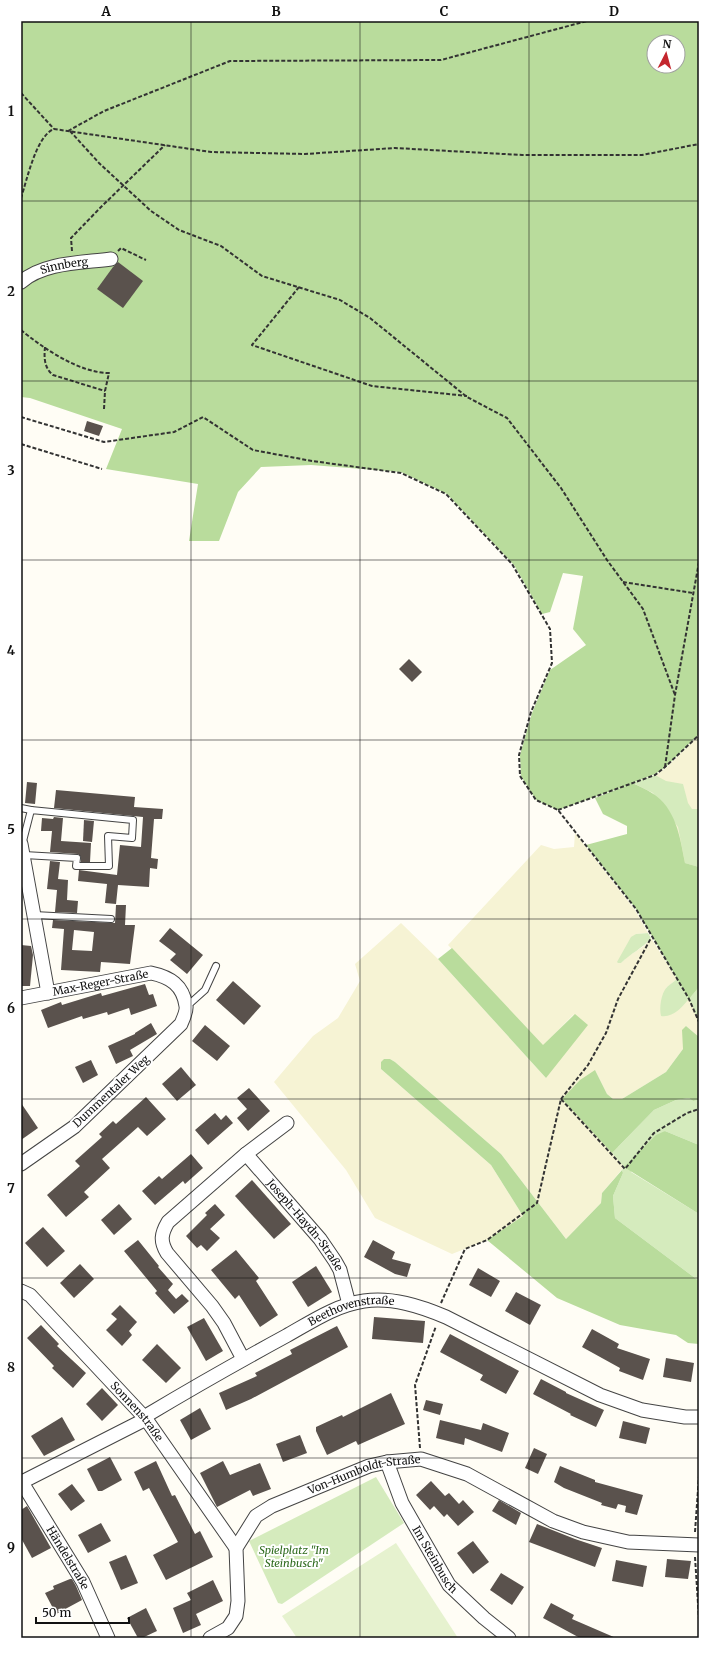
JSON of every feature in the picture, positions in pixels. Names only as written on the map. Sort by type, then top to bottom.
[{"type":"street","name":"Sinnberg","points":[[21,282],[39,272],[57,266],[111,259]]},
{"type":"street","points":[[22,848],[48,993]]},
{"type":"street","name":"Max-Reger-Straße","points":[[21,998],[151,974],[166,976],[180,988],[186,1007]]},
{"type":"street","name":"Dummentaler Weg","points":[[21,1164],[74,1127],[181,1024],[186,1007]]},
{"type":"street","points":[[243,1359],[224,1323],[212,1306],[163,1247],[162,1234],[168,1222],[246,1154],[287,1123]]},
{"type":"street","name":"Joseph-Haydn-Straße","points":[[246,1154],[320,1239],[330,1253],[340,1270],[349,1304]]},
{"type":"street","name":"Sonnenstraße","points":[[21,1291],[30,1295],[146,1419],[236,1548]]},
{"type":"street","name":"Beethovenstraße","points":[[22,1481],[146,1419],[149,1414],[243,1359],[332,1311],[349,1304],[365,1301],[384,1300],[424,1307],[439,1313],[600,1396],[642,1410],[685,1417],[699,1417]]},
{"type":"street","name":"Von-Humboldt-Straße","points":[[236,1548],[256,1516],[272,1506],[369,1466],[387,1462],[421,1459],[468,1474],[553,1521],[583,1532],[628,1542],[696,1545]]},
{"type":"street","name":"Im Steinbusch","points":[[387,1462],[402,1502],[449,1585],[484,1618],[509,1638]]},
{"type":"street","name":"Händelstraße","points":[[22,1481],[83,1582],[108,1638]]},
{"type":"street","points":[[210,1638],[228,1628],[236,1616],[238,1601],[236,1548]]},
{"type":"lane","points":[[21,808],[133,820],[132,838],[108,836],[109,866],[76,866],[77,858],[22,848],[31,810]]},
{"type":"lane","points":[[34,915],[111,919]]},
{"type":"lane","points":[[186,1007],[205,990],[216,966]]},
{"type":"path","points":[[69,131],[104,111],[230,61],[441,60],[587,21]]},
{"type":"path","points":[[21,93],[54,129]]},
{"type":"path","points":[[21,198],[29,168],[44,137],[48,131],[54,129],[212,152],[235,153],[305,154],[395,148],[522,154],[642,155],[699,144]]},
{"type":"path","points":[[69,131],[99,163],[151,212],[179,230],[221,246],[262,276],[340,300],[370,318],[467,397],[507,418],[561,488],[607,560],[643,609],[675,695]]},
{"type":"path","points":[[73,264],[71,238],[165,145]]},
{"type":"path","points":[[111,259],[121,248],[146,260]]},
{"type":"path","points":[[298,287],[252,345],[372,386],[467,397]]},
{"type":"path","points":[[21,330],[63,358],[83,368],[109,374],[105,391],[104,409]]},
{"type":"path","points":[[44,346],[45,364],[48,372],[52,375],[105,391]]},
{"type":"path","points":[[21,417],[104,442],[174,432],[203,417],[253,450],[312,461],[401,473],[446,494],[512,564],[550,629],[552,663],[531,712],[519,755],[520,776],[536,800],[558,810],[636,910],[651,938],[689,999],[699,1022]]},
{"type":"path","points":[[21,444],[102,469]]},
{"type":"path","points":[[665,767],[675,695],[699,562]]},
{"type":"path","points":[[623,582],[693,593]]},
{"type":"path","points":[[558,810],[655,775],[699,735]]},
{"type":"path","points":[[421,1459],[415,1385],[439,1313],[465,1249],[487,1240],[537,1203],[561,1099],[588,1065],[606,1033],[618,999],[651,938]]},
{"type":"path","points":[[561,1099],[625,1168],[654,1133],[687,1113],[699,1109]]},
{"type":"path","points":[[699,1476],[696,1545],[699,1620]]},
{"type":"shaded area","points":[[699,735],[699,867],[685,863],[653,793],[633,783],[655,775],[666,768]]},
{"type":"shaded area","points":[[575,833],[635,910],[648,933],[636,934],[621,963],[627,957],[644,946],[651,938],[677,979],[666,988],[689,999],[699,987],[699,1019],[697,1020],[699,1023],[699,1037],[686,1026],[683,1049],[666,1072],[622,1099],[613,1099],[607,1094],[595,1070],[624,1167],[602,1193],[601,1203],[566,1239],[501,1154],[395,1062],[390,1059],[384,1059],[381,1069],[491,1165],[523,1216],[487,1240],[452,1254],[375,1218],[346,1170],[274,1082],[313,1036],[338,1018],[360,981],[355,964],[401,923],[438,959],[546,1078],[574,1014],[543,1046],[448,945],[541,845],[554,849],[574,847]]},
{"type":"green space","points":[[21,21],[699,21],[699,734],[666,767],[655,774],[632,783],[652,793],[667,807],[679,833],[685,863],[699,867],[699,987],[689,999],[636,909],[586,845],[627,834],[627,826],[603,814],[595,798],[631,784],[558,810],[536,800],[521,776],[520,755],[532,713],[550,670],[586,645],[573,629],[583,576],[563,573],[550,612],[542,614],[514,565],[447,494],[401,472],[311,465],[261,467],[238,492],[219,541],[189,541],[198,484],[106,469],[122,429],[30,398],[21,397]]},
{"type":"green space","points":[[655,775],[666,781],[683,784],[688,803],[692,809],[699,809],[699,867],[685,863],[678,827],[653,793],[633,783]]},
{"type":"green space","points":[[648,933],[651,938],[648,942],[621,963],[617,962],[631,937],[636,934]]},
{"type":"green space","points":[[452,948],[543,1045],[575,1014],[588,1025],[546,1078],[438,959]]},
{"type":"green space","points":[[677,979],[689,999],[673,1014],[661,1016],[660,1005],[663,993],[667,987]]},
{"type":"green space","points":[[699,987],[699,1019],[698,1020],[689,999]]},
{"type":"green space","points":[[686,1026],[699,1037],[699,1100],[693,1101],[689,1098],[676,1100],[654,1110],[612,1153],[562,1099],[580,1080],[595,1070],[607,1094],[613,1099],[622,1099],[666,1072],[683,1049],[682,1030]]},
{"type":"green space","points":[[384,1059],[390,1059],[395,1062],[501,1154],[566,1239],[601,1203],[602,1193],[622,1170],[623,1173],[613,1196],[615,1218],[699,1281],[699,1344],[688,1343],[676,1335],[620,1325],[557,1298],[487,1240],[523,1216],[491,1165],[381,1069],[381,1062]]},
{"type":"green space","points":[[689,1098],[693,1101],[699,1100],[699,1145],[665,1131],[631,1172],[699,1214],[699,1281],[615,1218],[613,1196],[624,1167],[612,1153],[654,1110],[676,1100]]},
{"type":"green space","points":[[665,1131],[699,1145],[699,1214],[624,1167],[656,1135]]},
{"type":"green space","name":"Spielplatz \"Im Steinbusch\"","points":[[376,1477],[404,1523],[282,1604],[278,1603],[249,1541]]},
{"type":"green space","points":[[396,1543],[458,1638],[297,1638],[282,1616]]},
{"type":"building","points":[[118,262],[143,281],[123,308],[97,289]]},
{"type":"building","points":[[87,421],[103,426],[99,436],[84,431]]},
{"type":"building","points":[[409,659],[422,672],[412,682],[399,669]]},
{"type":"building","points":[[27,782],[37,783],[35,804],[25,803]]},
{"type":"building","points":[[56,790],[135,797],[134,807],[163,809],[162,819],[154,819],[151,858],[158,859],[157,869],[150,868],[149,887],[118,885],[116,904],[105,903],[107,884],[78,881],[79,870],[117,875],[120,845],[141,847],[143,817],[54,808]]},
{"type":"building","points":[[54,817],[63,818],[61,841],[91,843],[90,862],[81,862],[81,857],[78,854],[50,852],[52,831],[41,831],[42,818],[53,819]]},
{"type":"building","points":[[84,820],[94,821],[92,842],[83,841]]},
{"type":"building","points":[[50,861],[60,862],[58,879],[68,880],[67,900],[78,901],[77,913],[55,912],[57,890],[47,889]]},
{"type":"building","points":[[116,905],[126,905],[125,925],[135,925],[130,964],[101,962],[100,972],[61,970],[64,929],[52,928],[53,920],[115,923]],"holes":[[[74,930],[94,932],[92,951],[72,950]]]},
{"type":"building","points":[[170,928],[203,955],[187,974],[170,960],[176,954],[159,941]]},
{"type":"building","points":[[21,945],[31,946],[33,955],[30,986],[21,986]]},
{"type":"building","points":[[233,981],[261,1006],[244,1025],[216,1000]]},
{"type":"building","points":[[145,984],[149,995],[153,994],[157,1006],[131,1015],[129,1008],[108,1015],[107,1012],[83,1019],[82,1016],[48,1028],[41,1010],[61,1002],[62,1005],[101,993],[102,996]]},
{"type":"building","points":[[151,1023],[157,1034],[130,1050],[133,1056],[116,1064],[108,1046],[135,1034]]},
{"type":"building","points":[[205,1025],[230,1046],[217,1061],[192,1041]]},
{"type":"building","points":[[91,1060],[98,1075],[83,1083],[75,1067]]},
{"type":"building","points":[[181,1067],[196,1085],[177,1101],[162,1084]]},
{"type":"building","points":[[249,1088],[270,1111],[248,1131],[237,1118],[247,1109],[237,1098]]},
{"type":"building","points":[[146,1097],[166,1119],[147,1136],[138,1127],[102,1159],[110,1168],[84,1192],[89,1197],[66,1217],[47,1195],[80,1166],[75,1161],[102,1137],[99,1134],[113,1121],[116,1124]]},
{"type":"building","points":[[21,1103],[38,1128],[21,1140]]},
{"type":"building","points":[[215,1113],[221,1120],[226,1115],[233,1123],[208,1145],[195,1130]]},
{"type":"building","points":[[191,1154],[203,1168],[185,1184],[183,1181],[155,1205],[142,1191],[159,1176],[162,1179]]},
{"type":"building","points":[[252,1180],[291,1224],[274,1239],[235,1196]]},
{"type":"building","points":[[119,1204],[132,1219],[114,1235],[101,1220]]},
{"type":"building","points":[[215,1204],[225,1215],[210,1229],[220,1238],[207,1251],[201,1245],[197,1248],[186,1236],[207,1215],[205,1213]]},
{"type":"building","points":[[43,1227],[65,1251],[47,1267],[25,1243]]},
{"type":"building","points":[[138,1240],[173,1284],[168,1290],[176,1299],[182,1294],[189,1301],[174,1314],[155,1293],[157,1291],[124,1251]]},
{"type":"building","points":[[373,1240],[395,1252],[392,1259],[411,1264],[407,1277],[395,1274],[364,1257]]},
{"type":"building","points":[[236,1250],[259,1278],[256,1281],[278,1315],[260,1327],[239,1295],[235,1299],[211,1270]]},
{"type":"building","points":[[80,1264],[94,1279],[74,1298],[60,1283]]},
{"type":"building","points":[[316,1266],[332,1292],[308,1307],[292,1282]]},
{"type":"building","points":[[478,1268],[500,1281],[491,1297],[469,1285]]},
{"type":"building","points":[[516,1292],[541,1305],[530,1325],[505,1311]]},
{"type":"building","points":[[120,1305],[137,1322],[129,1331],[132,1335],[122,1346],[106,1330],[117,1319],[111,1314]]},
{"type":"building","points":[[374,1317],[425,1321],[423,1343],[372,1339]]},
{"type":"building","points":[[204,1318],[223,1351],[206,1361],[187,1327]]},
{"type":"building","points":[[41,1325],[59,1344],[57,1346],[86,1373],[73,1388],[52,1368],[54,1366],[27,1338]]},
{"type":"building","points":[[337,1326],[348,1347],[251,1399],[226,1410],[219,1393],[257,1376],[255,1373],[292,1354],[290,1350]]},
{"type":"building","points":[[592,1329],[619,1344],[617,1348],[650,1359],[643,1380],[619,1371],[620,1368],[582,1347]]},
{"type":"building","points":[[450,1334],[519,1371],[506,1394],[480,1380],[483,1375],[440,1352]]},
{"type":"building","points":[[157,1344],[181,1368],[166,1383],[142,1360]]},
{"type":"building","points":[[666,1358],[694,1363],[691,1382],[663,1377]]},
{"type":"building","points":[[541,1379],[566,1393],[604,1410],[596,1427],[570,1415],[571,1414],[533,1394]]},
{"type":"building","points":[[102,1388],[118,1405],[102,1421],[86,1404]]},
{"type":"building","points":[[391,1393],[405,1424],[358,1445],[356,1441],[327,1455],[316,1431],[316,1427],[342,1415],[343,1417]]},
{"type":"building","points":[[426,1400],[443,1404],[440,1415],[423,1410]]},
{"type":"building","points":[[200,1408],[211,1429],[191,1440],[180,1420]]},
{"type":"building","points":[[62,1417],[75,1440],[44,1456],[31,1436]]},
{"type":"building","points":[[440,1420],[481,1430],[483,1423],[509,1433],[502,1452],[465,1438],[464,1445],[436,1438]]},
{"type":"building","points":[[623,1421],[650,1428],[646,1444],[619,1438]]},
{"type":"building","points":[[300,1435],[307,1453],[283,1462],[276,1444]]},
{"type":"building","points":[[534,1448],[547,1454],[538,1474],[525,1468]]},
{"type":"building","points":[[110,1457],[122,1480],[102,1491],[98,1491],[87,1469]]},
{"type":"building","points":[[156,1461],[172,1496],[175,1495],[195,1534],[200,1531],[213,1557],[166,1580],[153,1555],[178,1542],[149,1488],[143,1491],[134,1472]]},
{"type":"building","points":[[223,1461],[230,1475],[260,1463],[271,1489],[253,1496],[250,1490],[217,1507],[200,1473]]},
{"type":"building","points":[[560,1466],[595,1480],[595,1482],[643,1495],[637,1515],[625,1512],[626,1506],[618,1504],[616,1509],[601,1505],[602,1503],[564,1488],[554,1482]]},
{"type":"building","points":[[431,1481],[445,1496],[449,1493],[459,1504],[463,1500],[474,1512],[458,1526],[447,1514],[444,1517],[434,1506],[430,1510],[416,1495]]},
{"type":"building","points":[[72,1484],[85,1501],[71,1511],[58,1494]]},
{"type":"building","points":[[499,1500],[521,1513],[516,1525],[492,1511]]},
{"type":"building","points":[[27,1506],[51,1548],[32,1558],[21,1538],[21,1510]]},
{"type":"building","points":[[101,1523],[111,1541],[88,1553],[78,1535]]},
{"type":"building","points":[[537,1524],[602,1548],[595,1567],[529,1542]]},
{"type":"building","points":[[473,1541],[489,1562],[473,1574],[457,1553]]},
{"type":"building","points":[[126,1555],[138,1583],[121,1590],[109,1562]]},
{"type":"building","points":[[667,1559],[691,1561],[688,1579],[665,1577]]},
{"type":"building","points":[[616,1560],[647,1566],[643,1587],[612,1581]]},
{"type":"building","points":[[501,1573],[524,1587],[512,1605],[490,1590]]},
{"type":"building","points":[[72,1579],[76,1586],[82,1600],[56,1614],[45,1593],[54,1589],[53,1586]]},
{"type":"building","points":[[213,1580],[223,1601],[196,1614],[201,1625],[183,1633],[173,1608],[191,1600],[187,1593]]},
{"type":"building","points":[[551,1603],[574,1615],[572,1619],[616,1638],[580,1638],[543,1618]]},
{"type":"building","points":[[146,1608],[157,1631],[142,1638],[138,1638],[127,1618]]}]
